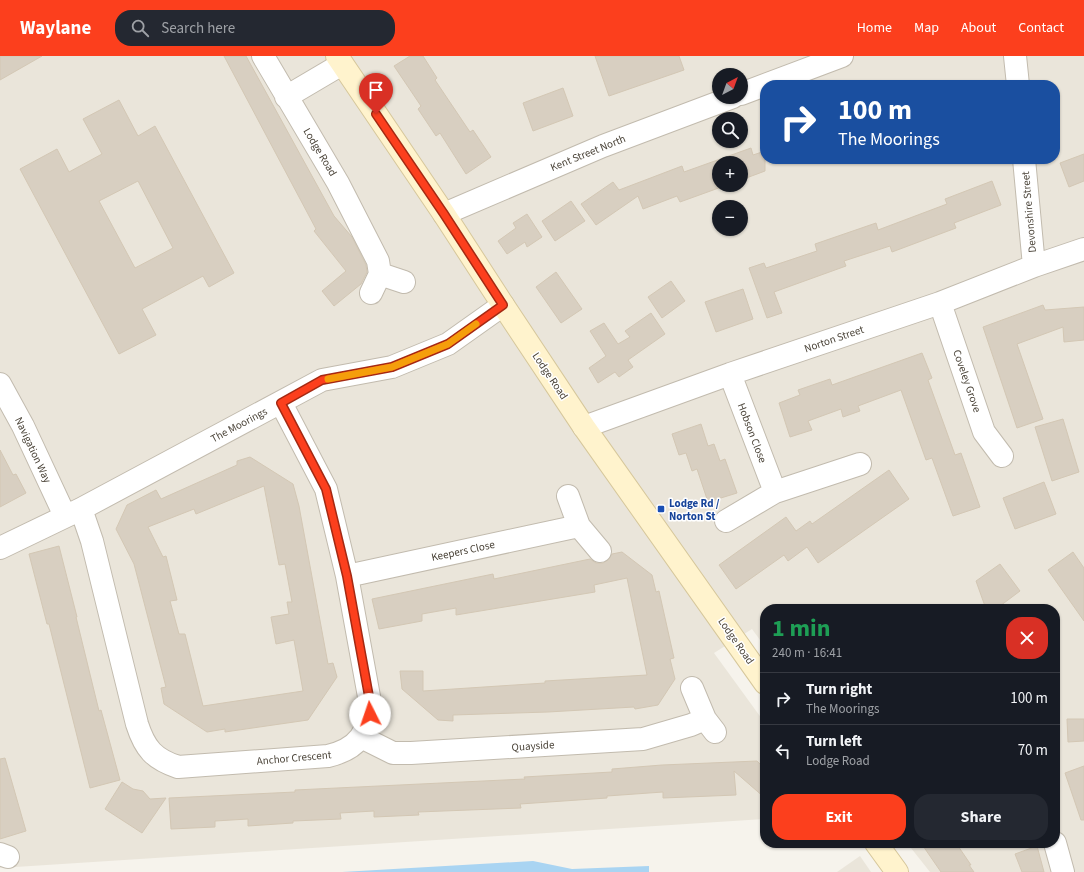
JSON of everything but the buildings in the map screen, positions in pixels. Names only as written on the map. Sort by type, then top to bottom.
[{"type":"street","name":"Lodge Road","points":[[263,56],[338,183],[378,261],[376,283],[404,282]]},
{"type":"street","points":[[778,80],[842,56]]},
{"type":"street","points":[[1015,56],[1017,80]]},
{"type":"street","name":"Lodge Road","points":[[286,96],[340,60],[444,214],[584,427],[760,676]]},
{"type":"street","points":[[748,91],[760,87]]},
{"type":"street","name":"Kent Street North","points":[[444,214],[603,146],[714,104]]},
{"type":"street","name":"Devonshire Street","points":[[1024,164],[1034,266]]},
{"type":"street","name":"Norton Street","points":[[584,427],[730,374],[940,303],[1034,266],[1084,249]]},
{"type":"street","name":"Coveley Grove","points":[[940,303],[984,432],[1002,456]]},
{"type":"street","name":"The Moorings","points":[[0,548],[73,513],[322,380],[392,367],[448,344],[503,305]]},
{"type":"street","name":"Hobson Close","points":[[730,374],[775,492]]},
{"type":"street","name":"Navigation Way","points":[[0,384],[73,513]]},
{"type":"street","name":"Anchor Crescent","points":[[73,513],[92,541],[137,724],[141,735],[153,754],[163,762],[178,767],[328,756],[344,752],[361,737],[368,726],[370,702],[347,576],[326,489],[281,403]]},
{"type":"street","points":[[726,521],[775,492],[860,464]]},
{"type":"street","points":[[568,496],[579,526],[600,551]]},
{"type":"street","name":"Keepers Close","points":[[347,576],[579,526]]},
{"type":"street","name":"Quayside","points":[[361,737],[393,753],[643,739],[691,726],[710,725],[692,688]]},
{"type":"street","points":[[879,848],[896,872]]},
{"type":"street","points":[[1056,848],[1063,872]]},
{"type":"shaded area","points":[[0,56],[1084,56],[1084,872],[930,872],[911,848],[1060,848],[1060,604],[760,604],[760,640],[752,629],[714,653],[760,716],[760,819],[0,868]]},
{"type":"shaded area","points":[[860,856],[871,872],[837,872]]},
{"type":"water","points":[[533,861],[572,869],[649,866],[649,872],[342,872]]},
{"type":"slow traffic","points":[[328,379],[392,367],[448,344],[476,324]]},
{"type":"place","name":"Lodge Rd / Norton St","points":[[661,509]]},
{"type":"route","points":[[370,714],[370,702],[347,576],[326,489],[281,403],[322,380],[392,367],[448,344],[503,305],[444,214],[376,114]]}]
